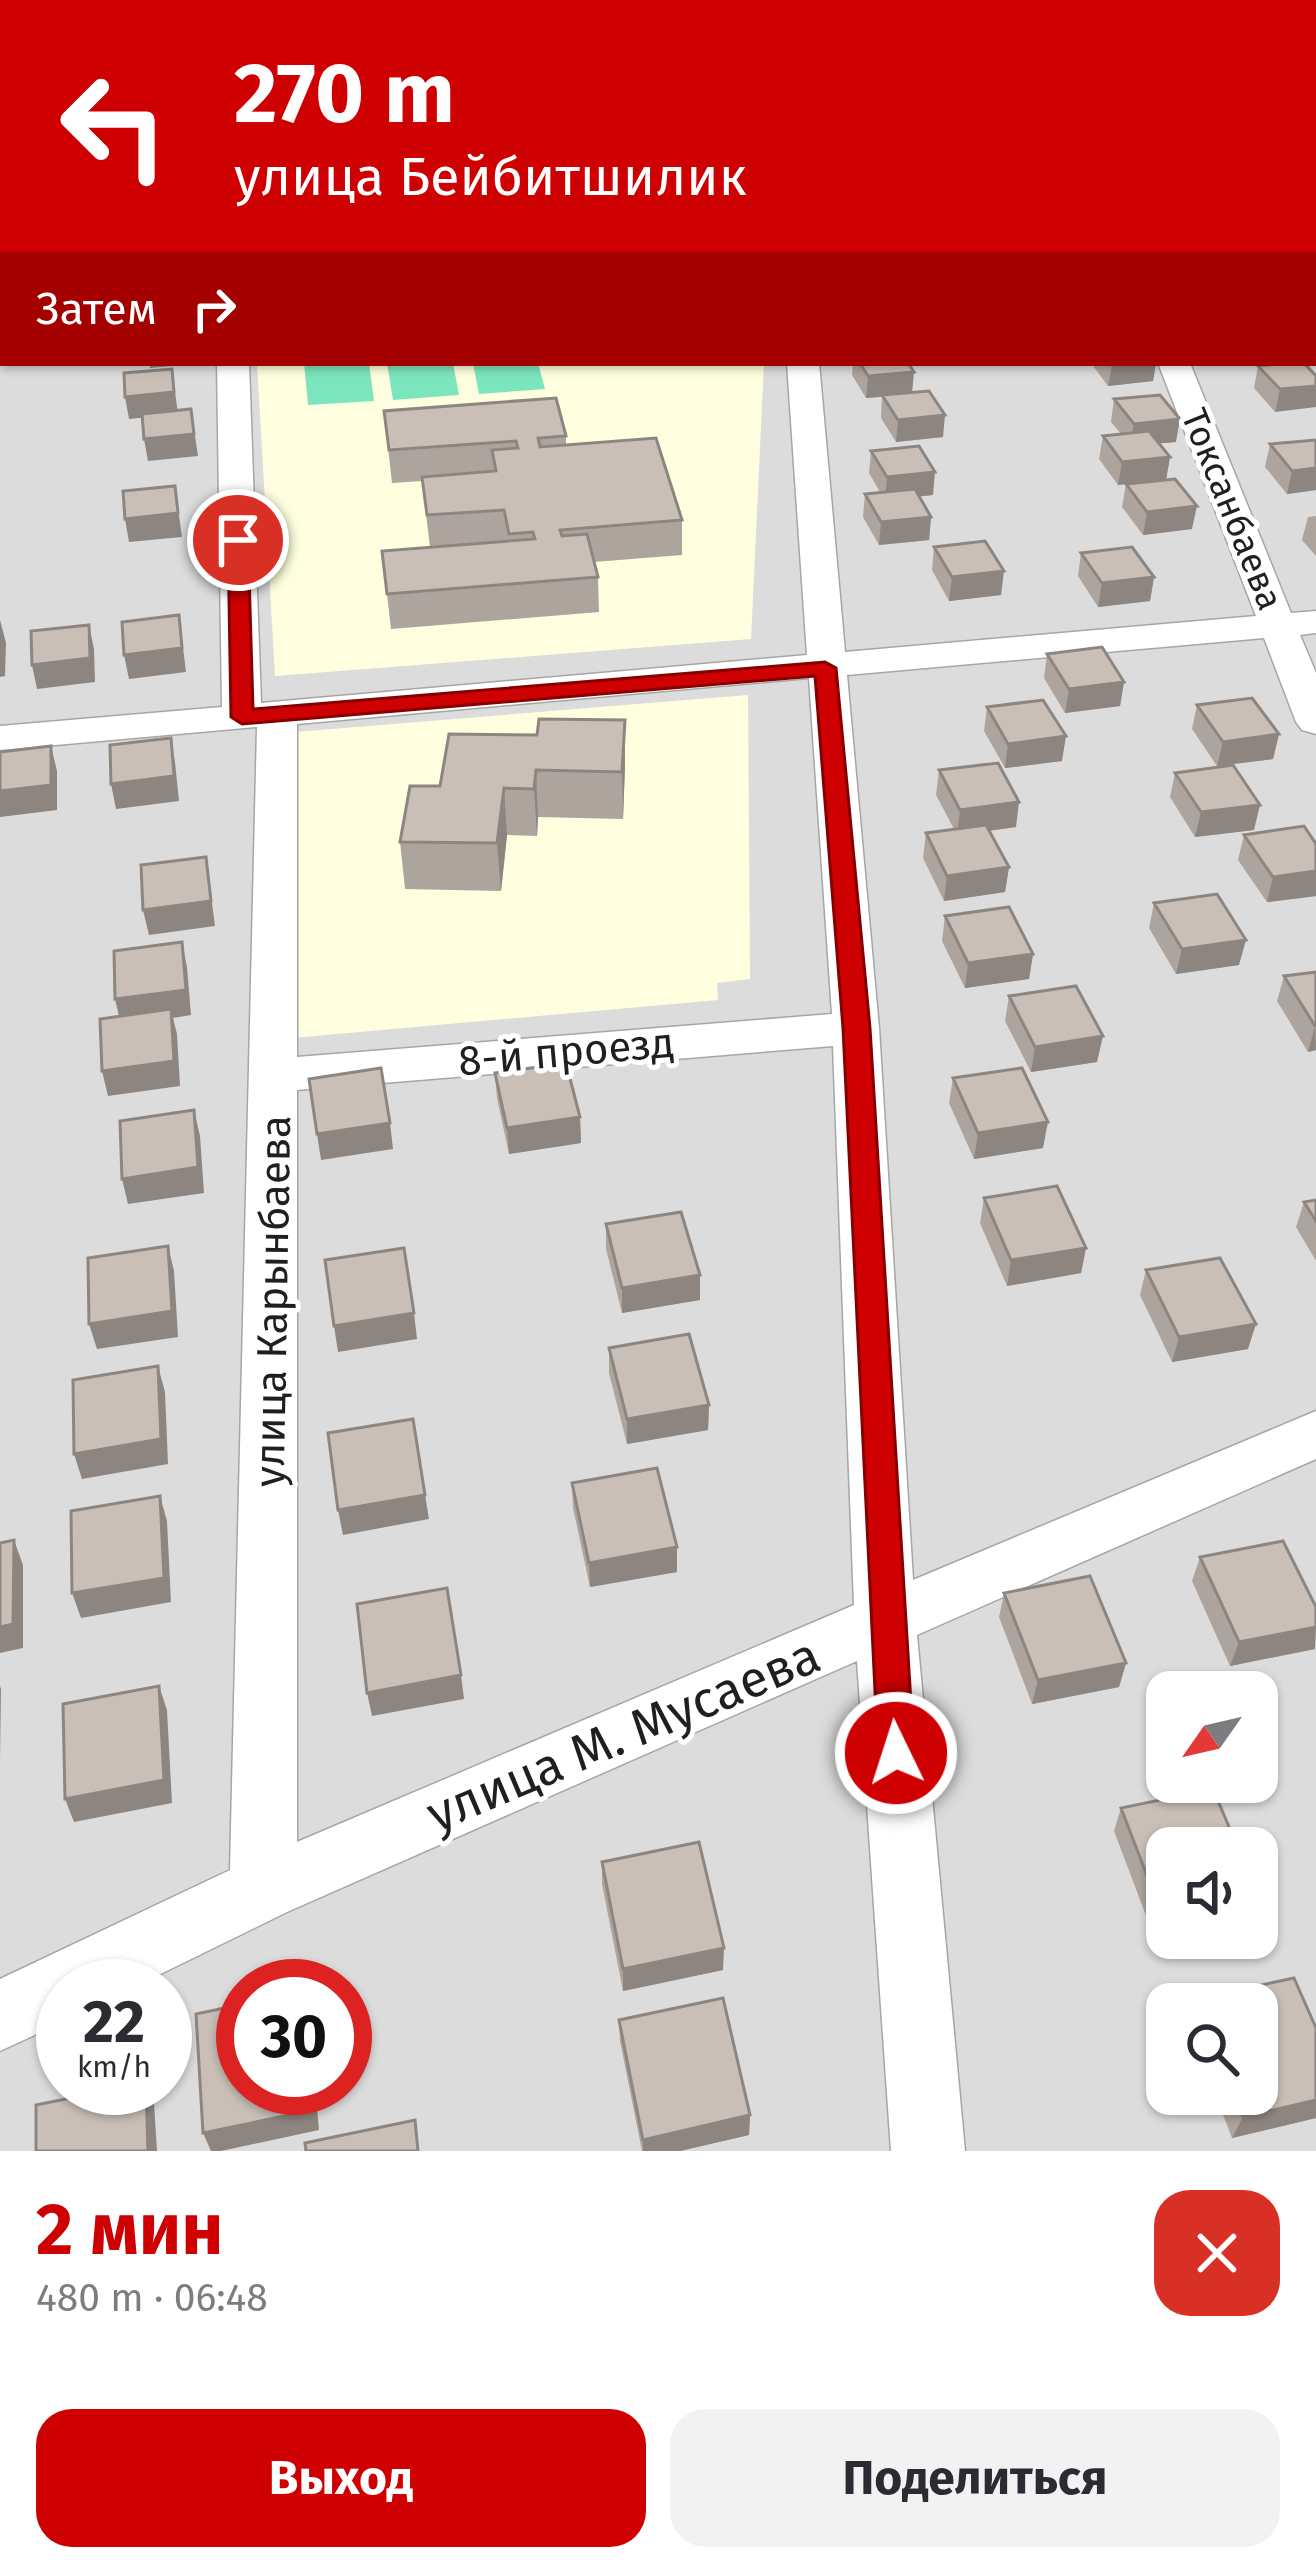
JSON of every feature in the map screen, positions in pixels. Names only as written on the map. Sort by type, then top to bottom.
[{"type":"street","name":"улица Карынбаева","points":[[233,366],[260,716],[275,1075],[263,1889]]},
{"type":"street","points":[[803,366],[856,1028],[886,1620],[928,2151]]},
{"type":"street","name":"Токсанбаева","points":[[1175,366],[1298,623],[1316,722]]},
{"type":"street","points":[[0,738],[1298,623]]},
{"type":"street","name":"8-й проезд","points":[[275,1075],[856,1028]]},
{"type":"street","name":"улица М. Мусаева","points":[[0,2016],[263,1889],[1316,1434]]},
{"type":"shaded area","points":[[0,366],[1316,366],[1316,2151],[0,2151]]},
{"type":"shaded area","points":[[257,366],[764,366],[751,639],[275,676]]},
{"type":"shaded area","points":[[748,695],[750,979],[717,983],[718,1000],[292,1038],[295,732]]},
{"type":"green space","points":[[304,366],[369,366],[374,401],[308,405]]},
{"type":"green space","points":[[387,366],[454,366],[459,395],[393,400]]},
{"type":"green space","points":[[474,366],[539,366],[545,389],[479,394]]},
{"type":"building","points":[[862,366],[910,366],[914,372],[868,376]]},
{"type":"building","points":[[1258,366],[1307,366],[1316,376],[1316,386],[1280,389]]},
{"type":"building","points":[[172,369],[174,392],[125,397],[124,373]]},
{"type":"building","points":[[929,391],[945,415],[898,420],[882,395]]},
{"type":"building","points":[[1160,395],[1180,419],[1134,424],[1114,399]]},
{"type":"building","points":[[556,398],[566,436],[538,438],[540,447],[656,438],[682,520],[560,530],[562,536],[587,534],[598,577],[387,594],[382,551],[535,539],[533,532],[509,534],[504,510],[427,515],[422,477],[496,471],[492,450],[518,448],[516,441],[389,450],[384,411]]},
{"type":"building","points":[[191,409],[194,434],[144,439],[142,414]]},
{"type":"building","points":[[1149,431],[1170,457],[1122,462],[1103,436]]},
{"type":"building","points":[[1316,440],[1316,468],[1292,471],[1270,444]]},
{"type":"building","points":[[919,446],[935,472],[887,477],[871,451]]},
{"type":"building","points":[[1175,479],[1197,506],[1147,512],[1126,484]]},
{"type":"building","points":[[175,486],[178,513],[125,519],[123,491]]},
{"type":"building","points":[[915,489],[931,517],[881,522],[865,494]]},
{"type":"building","points":[[985,541],[1004,571],[952,577],[934,547]]},
{"type":"building","points":[[1132,547],[1154,577],[1102,583],[1081,553]]},
{"type":"building","points":[[179,615],[182,648],[124,655],[122,622]]},
{"type":"building","points":[[89,625],[90,658],[32,665],[31,631]]},
{"type":"building","points":[[1102,647],[1124,682],[1069,689],[1047,654]]},
{"type":"building","points":[[1252,698],[1279,734],[1223,742],[1197,705]]},
{"type":"building","points":[[1043,700],[1066,736],[1008,744],[987,707]]},
{"type":"building","points":[[539,719],[625,720],[622,772],[536,770],[534,789],[504,788],[497,843],[400,842],[410,786],[440,786],[449,734],[537,735]]},
{"type":"building","points":[[171,738],[174,776],[111,784],[110,745]]},
{"type":"building","points":[[51,746],[51,785],[0,791],[0,752]]},
{"type":"building","points":[[998,763],[1019,802],[960,810],[939,770]]},
{"type":"building","points":[[1233,765],[1260,805],[1201,812],[1175,773]]},
{"type":"building","points":[[986,825],[1009,867],[947,876],[926,833]]},
{"type":"building","points":[[1304,826],[1316,844],[1316,871],[1273,877],[1244,835]]},
{"type":"building","points":[[206,857],[211,901],[143,910],[141,865]]},
{"type":"building","points":[[1217,894],[1246,940],[1182,949],[1154,903]]},
{"type":"building","points":[[1009,907],[1033,954],[968,963],[945,916]]},
{"type":"building","points":[[182,942],[186,990],[115,999],[114,951]]},
{"type":"building","points":[[1316,972],[1316,1026],[1315,1026],[1284,976]]},
{"type":"building","points":[[1076,986],[1103,1036],[1035,1047],[1009,996]]},
{"type":"building","points":[[171,1009],[174,1061],[102,1071],[100,1019]]},
{"type":"building","points":[[566,1063],[580,1117],[507,1128],[495,1073]]},
{"type":"building","points":[[381,1068],[390,1123],[317,1134],[309,1079]]},
{"type":"building","points":[[1022,1068],[1048,1122],[978,1133],[953,1078]]},
{"type":"building","points":[[194,1110],[198,1167],[122,1179],[120,1121]]},
{"type":"building","points":[[1057,1186],[1086,1248],[1011,1260],[984,1198]]},
{"type":"building","points":[[1316,1200],[1316,1221],[1304,1202]]},
{"type":"building","points":[[681,1212],[700,1275],[622,1288],[606,1224]]},
{"type":"building","points":[[168,1246],[172,1311],[89,1324],[88,1258]]},
{"type":"building","points":[[404,1248],[414,1313],[334,1326],[325,1260]]},
{"type":"building","points":[[1220,1258],[1256,1324],[1179,1337],[1146,1270]]},
{"type":"building","points":[[689,1334],[709,1405],[627,1419],[609,1348]]},
{"type":"building","points":[[158,1366],[161,1439],[74,1454],[73,1380]]},
{"type":"building","points":[[413,1419],[425,1495],[338,1510],[328,1433]]},
{"type":"building","points":[[657,1468],[677,1547],[589,1563],[572,1483]]},
{"type":"building","points":[[160,1496],[164,1578],[72,1593],[71,1511]]},
{"type":"building","points":[[14,1540],[13,1624],[0,1627],[0,1543]]},
{"type":"building","points":[[1283,1541],[1316,1607],[1316,1627],[1239,1642],[1200,1557]]},
{"type":"building","points":[[1090,1576],[1126,1663],[1038,1680],[1004,1593]]},
{"type":"building","points":[[447,1588],[461,1675],[367,1693],[357,1604]]},
{"type":"building","points":[[159,1686],[164,1780],[65,1799],[63,1704]]},
{"type":"building","points":[[1146,1803],[1219,1803],[1229,1827],[1146,1827],[1146,1873],[1121,1808]]},
{"type":"building","points":[[699,1842],[724,1948],[623,1969],[602,1862]]},
{"type":"building","points":[[1294,1978],[1316,2028],[1316,2100],[1278,2109],[1278,1983],[1271,1983]]},
{"type":"building","points":[[723,1998],[750,2115],[643,2140],[619,2020]]},
{"type":"building","points":[[216,2010],[216,2115],[289,2115],[203,2133],[196,2014]]},
{"type":"building","points":[[36,2115],[147,2115],[148,2151],[36,2151]]},
{"type":"building","points":[[415,2120],[418,2151],[306,2151],[305,2143]]},
{"type":"route","points":[[238,540],[242,717],[825,668],[856,1028],[896,1753]]}]
